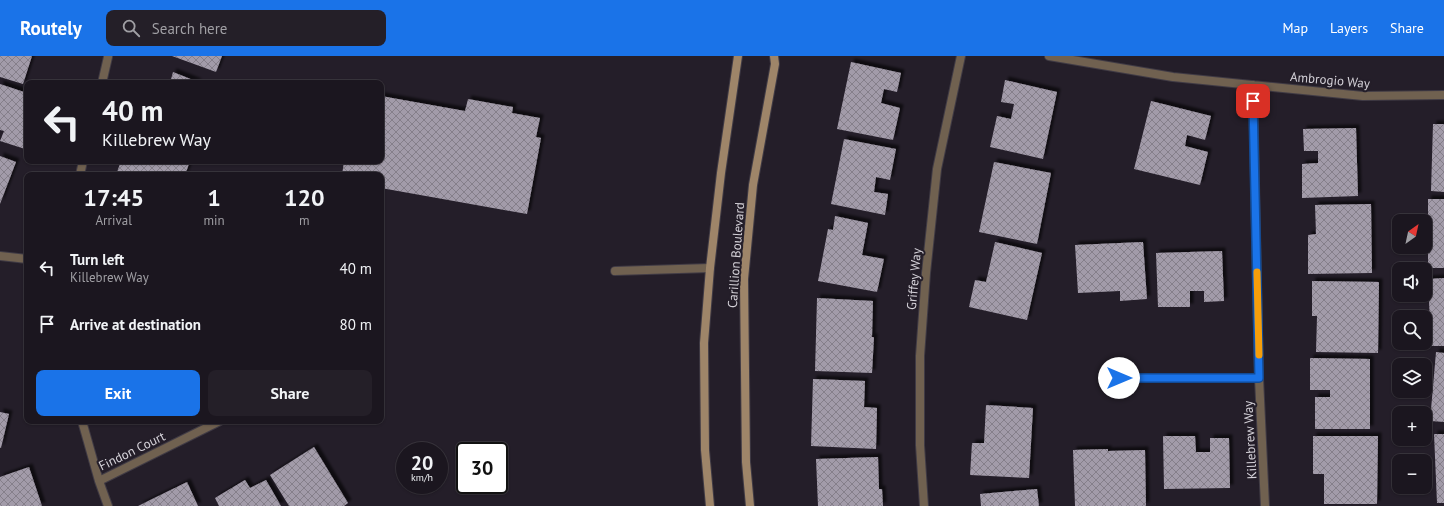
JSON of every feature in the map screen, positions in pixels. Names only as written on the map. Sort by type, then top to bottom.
[{"type":"street","name":"Carillion Boulevard","points":[[710,506],[705,450],[704,343],[710,268],[721,173],[738,56]]},
{"type":"street","name":"Carillion Boulevard","points":[[750,506],[746,462],[744,279],[753,185],[775,64],[774,56]]},
{"type":"street","name":"Griffey Way","points":[[924,506],[920,445],[920,356],[926,273],[937,169],[961,56]]},
{"type":"street","name":"Ambrogio Way","points":[[1049,56],[1172,77],[1363,96],[1444,95]]},
{"type":"street","points":[[103,80],[108,57]]},
{"type":"street","name":"Killebrew Way","points":[[1253,85],[1259,378],[1265,506]]},
{"type":"street","points":[[0,256],[24,259]]},
{"type":"street","points":[[615,271],[710,268]]},
{"type":"street","points":[[1119,378],[1259,378]]},
{"type":"street","points":[[83,424],[99,481],[108,506]]},
{"type":"street","name":"Findon Court","points":[[99,481],[214,424]]},
{"type":"building","points":[[0,56],[32,56],[23,84],[0,77]]},
{"type":"building","points":[[172,56],[222,56],[216,72]]},
{"type":"building","points":[[851,62],[901,73],[897,92],[884,89],[881,103],[900,108],[893,140],[837,129]]},
{"type":"building","points":[[173,72],[193,80],[171,80]]},
{"type":"building","points":[[1005,80],[1057,92],[1043,159],[990,147],[997,116],[1011,119],[1014,104],[1001,102]]},
{"type":"building","points":[[0,84],[24,92],[24,149],[0,141],[4,131],[0,130]]},
{"type":"building","points":[[384,97],[465,111],[468,99],[513,107],[512,113],[540,118],[536,137],[541,138],[527,214],[384,189],[384,172],[342,172],[344,164],[384,164]]},
{"type":"building","points":[[1151,101],[1211,116],[1205,140],[1187,135],[1185,146],[1208,152],[1200,185],[1134,169]]},
{"type":"building","points":[[1433,124],[1444,124],[1444,192],[1431,191]]},
{"type":"building","points":[[1356,128],[1358,196],[1302,198],[1302,164],[1318,163],[1318,151],[1304,151],[1303,129]]},
{"type":"building","points":[[844,139],[896,149],[890,180],[876,177],[874,192],[888,194],[885,215],[831,204]]},
{"type":"building","points":[[0,156],[16,162],[0,204]]},
{"type":"building","points":[[994,162],[1051,173],[1037,244],[979,232]]},
{"type":"building","points":[[120,164],[189,164],[186,172],[117,172]]},
{"type":"building","points":[[1428,199],[1444,199],[1444,268],[1432,268],[1432,262],[1428,262],[1428,254],[1432,254],[1432,214],[1428,214]]},
{"type":"building","points":[[1371,204],[1372,273],[1308,274],[1308,235],[1316,234],[1315,205]]},
{"type":"building","points":[[835,216],[868,223],[862,255],[884,259],[877,292],[818,281],[828,229],[833,230]]},
{"type":"building","points":[[995,242],[1042,253],[1027,320],[969,307],[975,280],[986,282]]},
{"type":"building","points":[[1143,242],[1147,299],[1120,301],[1120,291],[1078,293],[1075,245]]},
{"type":"building","points":[[1222,251],[1224,301],[1204,302],[1204,291],[1190,291],[1190,307],[1158,307],[1156,253]]},
{"type":"building","points":[[1444,278],[1444,346],[1432,346],[1432,310],[1429,310],[1429,302],[1432,302],[1432,279]]},
{"type":"building","points":[[1312,281],[1379,282],[1378,353],[1316,352],[1317,316],[1312,316]]},
{"type":"building","points":[[817,298],[873,301],[872,337],[874,337],[872,373],[815,371]]},
{"type":"building","points":[[1436,352],[1444,353],[1444,422],[1432,421],[1432,398]]},
{"type":"building","points":[[1310,358],[1370,359],[1370,429],[1315,429],[1315,397],[1330,397],[1330,390],[1310,390]]},
{"type":"building","points":[[813,379],[865,381],[864,407],[877,408],[876,449],[811,446]]},
{"type":"building","points":[[986,405],[1033,408],[1029,478],[970,475],[972,443],[984,443]]},
{"type":"building","points":[[0,412],[9,414],[1,448],[0,448]]},
{"type":"building","points":[[1434,434],[1444,434],[1444,503],[1437,503]]},
{"type":"building","points":[[1163,436],[1195,436],[1196,452],[1210,452],[1210,438],[1229,438],[1230,488],[1164,489]]},
{"type":"building","points":[[1313,436],[1378,436],[1377,504],[1324,504],[1324,474],[1313,474]]},
{"type":"building","points":[[314,447],[348,503],[344,506],[289,506],[270,475]]},
{"type":"building","points":[[1108,449],[1108,451],[1145,450],[1146,506],[1075,506],[1073,450]]},
{"type":"building","points":[[878,457],[879,489],[882,489],[883,506],[818,506],[816,459]]},
{"type":"building","points":[[29,467],[42,506],[0,506],[0,477]]},
{"type":"building","points":[[245,480],[250,488],[266,480],[281,506],[219,506],[215,498]]},
{"type":"building","points":[[187,482],[198,506],[138,506]]},
{"type":"building","points":[[1037,489],[1039,506],[981,506],[980,494]]},
{"type":"slow traffic","points":[[1257,272],[1259,355]]},
{"type":"route","points":[[1119,378],[1259,378],[1253,101]]}]
